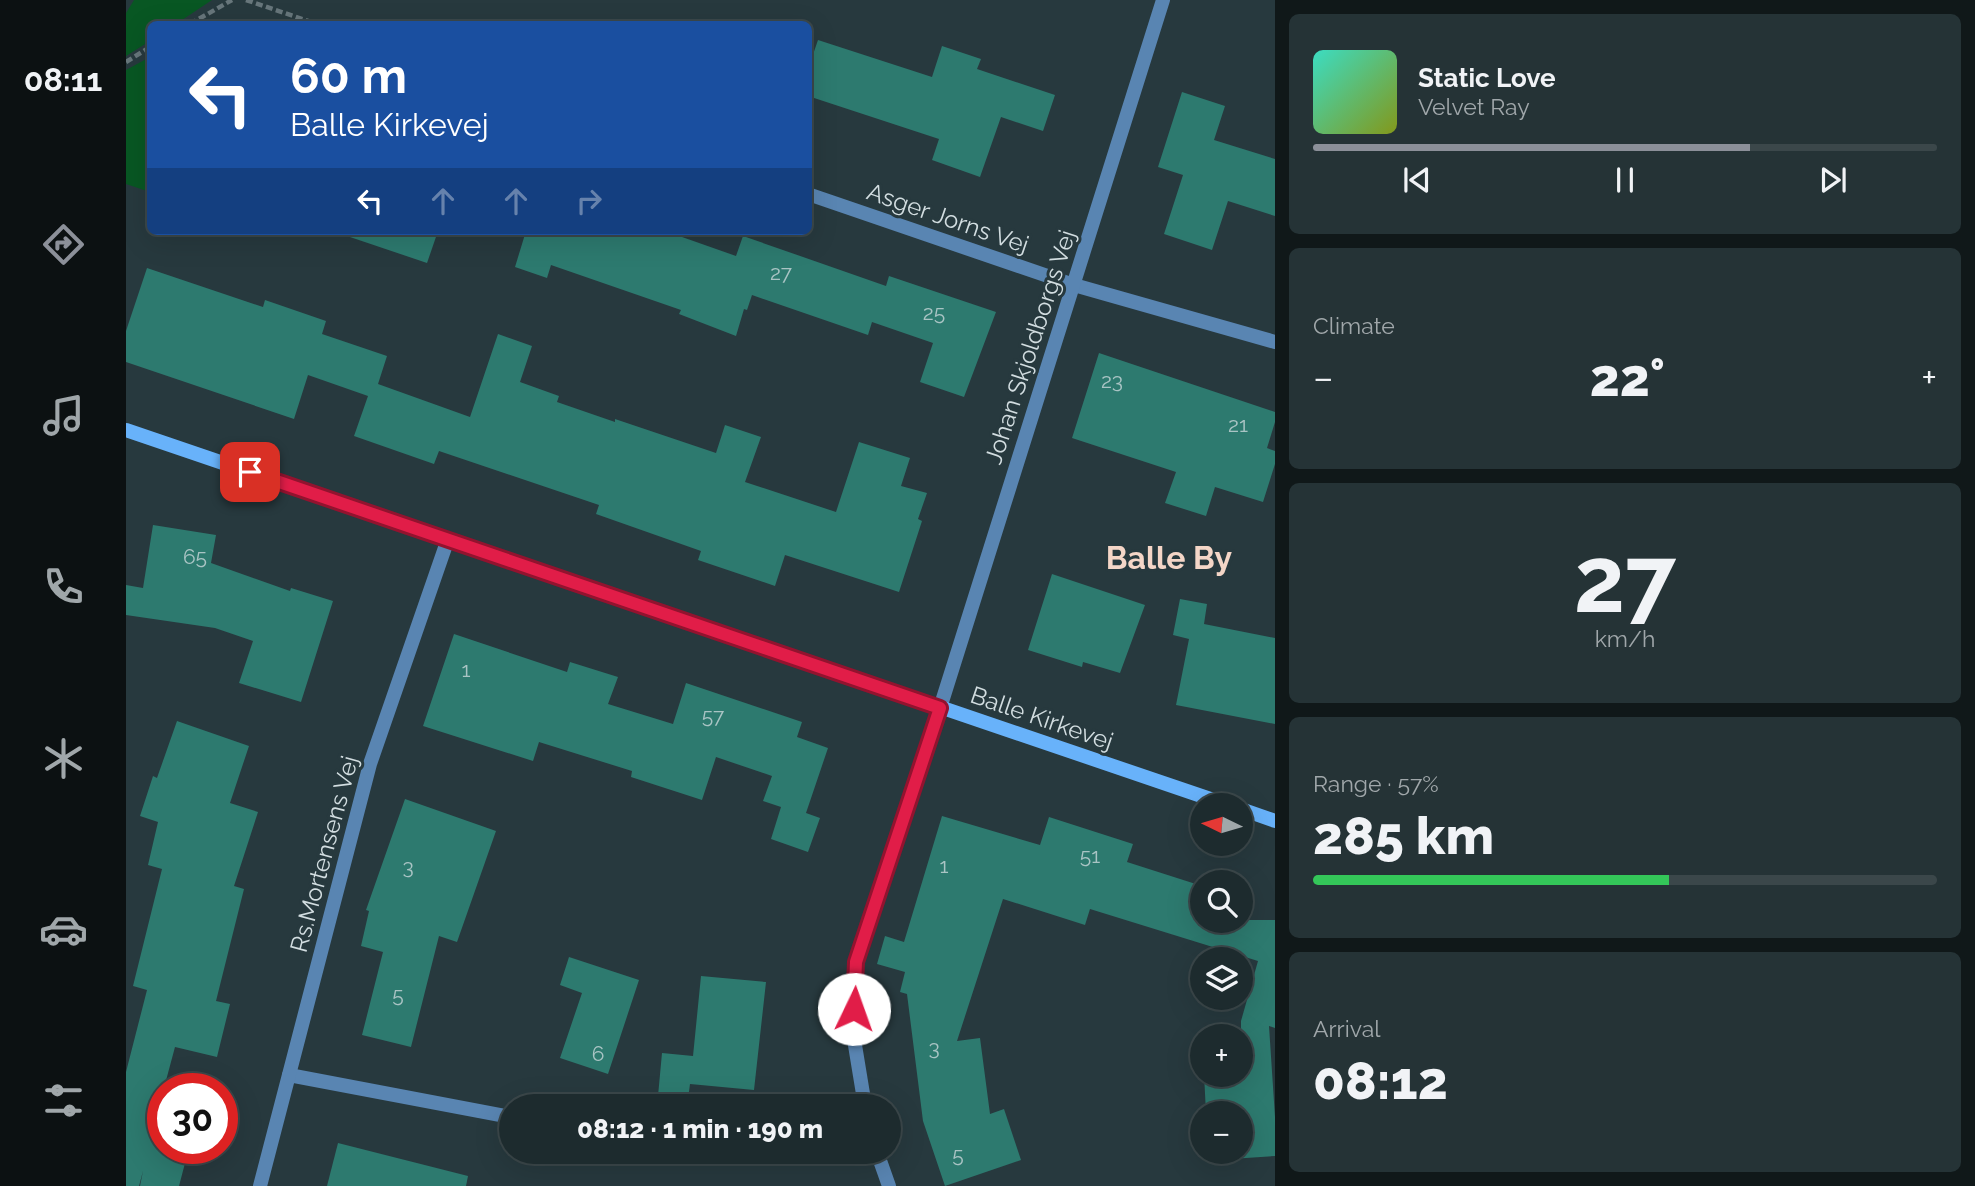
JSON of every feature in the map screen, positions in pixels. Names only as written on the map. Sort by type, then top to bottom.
[{"type":"street","name":"Johan Skjoldborgs Vej","points":[[862,1094],[853,1033],[856,962],[940,708],[1163,0]]},
{"type":"street","name":"Asger Jorns Vej","points":[[812,195],[1074,285],[1275,342]]},
{"type":"street","name":"Balle Kirkevej","points":[[126,430],[1192,793]]},
{"type":"street","name":"Rs.Mortensens Vej","points":[[260,1186],[370,764],[448,538]]},
{"type":"street","points":[[1253,813],[1275,821]]},
{"type":"street","points":[[289,1075],[499,1116]]},
{"type":"street","points":[[881,1164],[889,1186]]},
{"type":"path","points":[[195,21],[232,0]]},
{"type":"path","points":[[246,0],[308,21]]},
{"type":"path","points":[[126,62],[147,49]]},
{"type":"green space","points":[[134,0],[212,0],[180,21],[147,21],[147,43],[126,56],[126,13]]},
{"type":"green space","points":[[147,59],[147,191],[126,184],[126,70]]},
{"type":"building","points":[[818,40],[932,77],[942,46],[981,59],[977,69],[1055,95],[1043,131],[1001,117],[980,177],[932,160],[939,139],[812,97],[812,57]]},
{"type":"building","points":[[1182,92],[1225,106],[1214,140],[1275,159],[1275,216],[1228,201],[1212,250],[1164,234],[1183,175],[1158,167]]},
{"type":"building","points":[[347,235],[437,235],[427,263]]},
{"type":"building","points":[[525,235],[676,235],[736,256],[743,236],[886,286],[889,276],[996,312],[964,397],[920,382],[933,343],[872,322],[868,335],[752,295],[747,310],[744,309],[736,336],[679,314],[681,310],[551,265],[547,278],[515,267]]},
{"type":"building","points":[[147,268],[263,307],[265,300],[326,321],[322,334],[387,356],[378,384],[470,417],[498,334],[532,346],[520,382],[559,396],[557,402],[716,453],[725,425],[761,437],[745,482],[836,512],[859,442],[910,458],[901,486],[927,493],[918,519],[922,521],[899,592],[785,555],[775,586],[698,560],[701,551],[596,514],[599,505],[439,451],[434,464],[354,436],[368,396],[308,375],[294,419],[126,362],[126,331]]},
{"type":"building","points":[[1099,353],[1275,412],[1275,422],[1267,448],[1275,451],[1275,464],[1263,502],[1215,487],[1206,516],[1165,503],[1176,472],[1072,438]]},
{"type":"building","points":[[153,525],[216,535],[211,563],[290,591],[291,588],[333,601],[301,702],[239,683],[253,641],[215,628],[126,615],[126,585],[143,588]]},
{"type":"building","points":[[1052,574],[1145,605],[1120,673],[1083,662],[1082,667],[1028,650]]},
{"type":"building","points":[[1180,599],[1207,604],[1204,624],[1275,638],[1275,724],[1176,705],[1189,639],[1173,635]]},
{"type":"building","points":[[454,634],[567,672],[570,662],[618,677],[608,704],[673,724],[686,683],[802,722],[797,737],[828,748],[806,813],[820,818],[808,852],[771,839],[781,807],[763,801],[772,776],[716,757],[702,800],[631,777],[632,771],[539,742],[533,761],[423,726]]},
{"type":"building","points":[[177,721],[249,746],[230,803],[258,812],[234,886],[244,889],[216,1001],[230,1004],[217,1057],[175,1047],[168,1073],[147,1073],[147,1164],[185,1164],[179,1186],[140,1186],[143,1171],[139,1186],[126,1186],[126,1072],[147,990],[133,986],[162,869],[148,865],[158,822],[140,816],[153,776],[157,778]]},
{"type":"building","points":[[405,799],[496,831],[457,942],[439,936],[411,1047],[362,1035],[383,952],[361,946],[369,911],[366,910]]},
{"type":"building","points":[[942,816],[1040,845],[1049,817],[1133,844],[1127,862],[1190,882],[1190,933],[1253,933],[1253,920],[1275,920],[1275,1028],[1269,1026],[1275,1156],[1253,1158],[1253,1101],[1205,1101],[1205,1087],[1253,1087],[1253,1024],[1241,1024],[1241,1021],[1244,1010],[1253,1010],[1253,979],[1258,961],[1253,959],[1253,947],[1213,947],[1090,909],[1085,925],[1003,899],[957,1041],[980,1038],[990,1114],[1004,1109],[1021,1160],[945,1186],[923,1121],[907,994],[900,992],[905,972],[877,964],[885,936],[904,942]]},
{"type":"building","points":[[569,957],[639,980],[608,1074],[560,1058],[582,993],[560,985]]},
{"type":"building","points":[[701,976],[766,982],[754,1090],[690,1084],[689,1094],[658,1094],[662,1053],[693,1056]]},
{"type":"building","points":[[338,1143],[468,1176],[466,1186],[327,1186]]},
{"type":"district","name":"Balle By","points":[[1169,557]]},
{"type":"route","points":[[250,472],[940,708],[856,962],[854,1009]]}]
